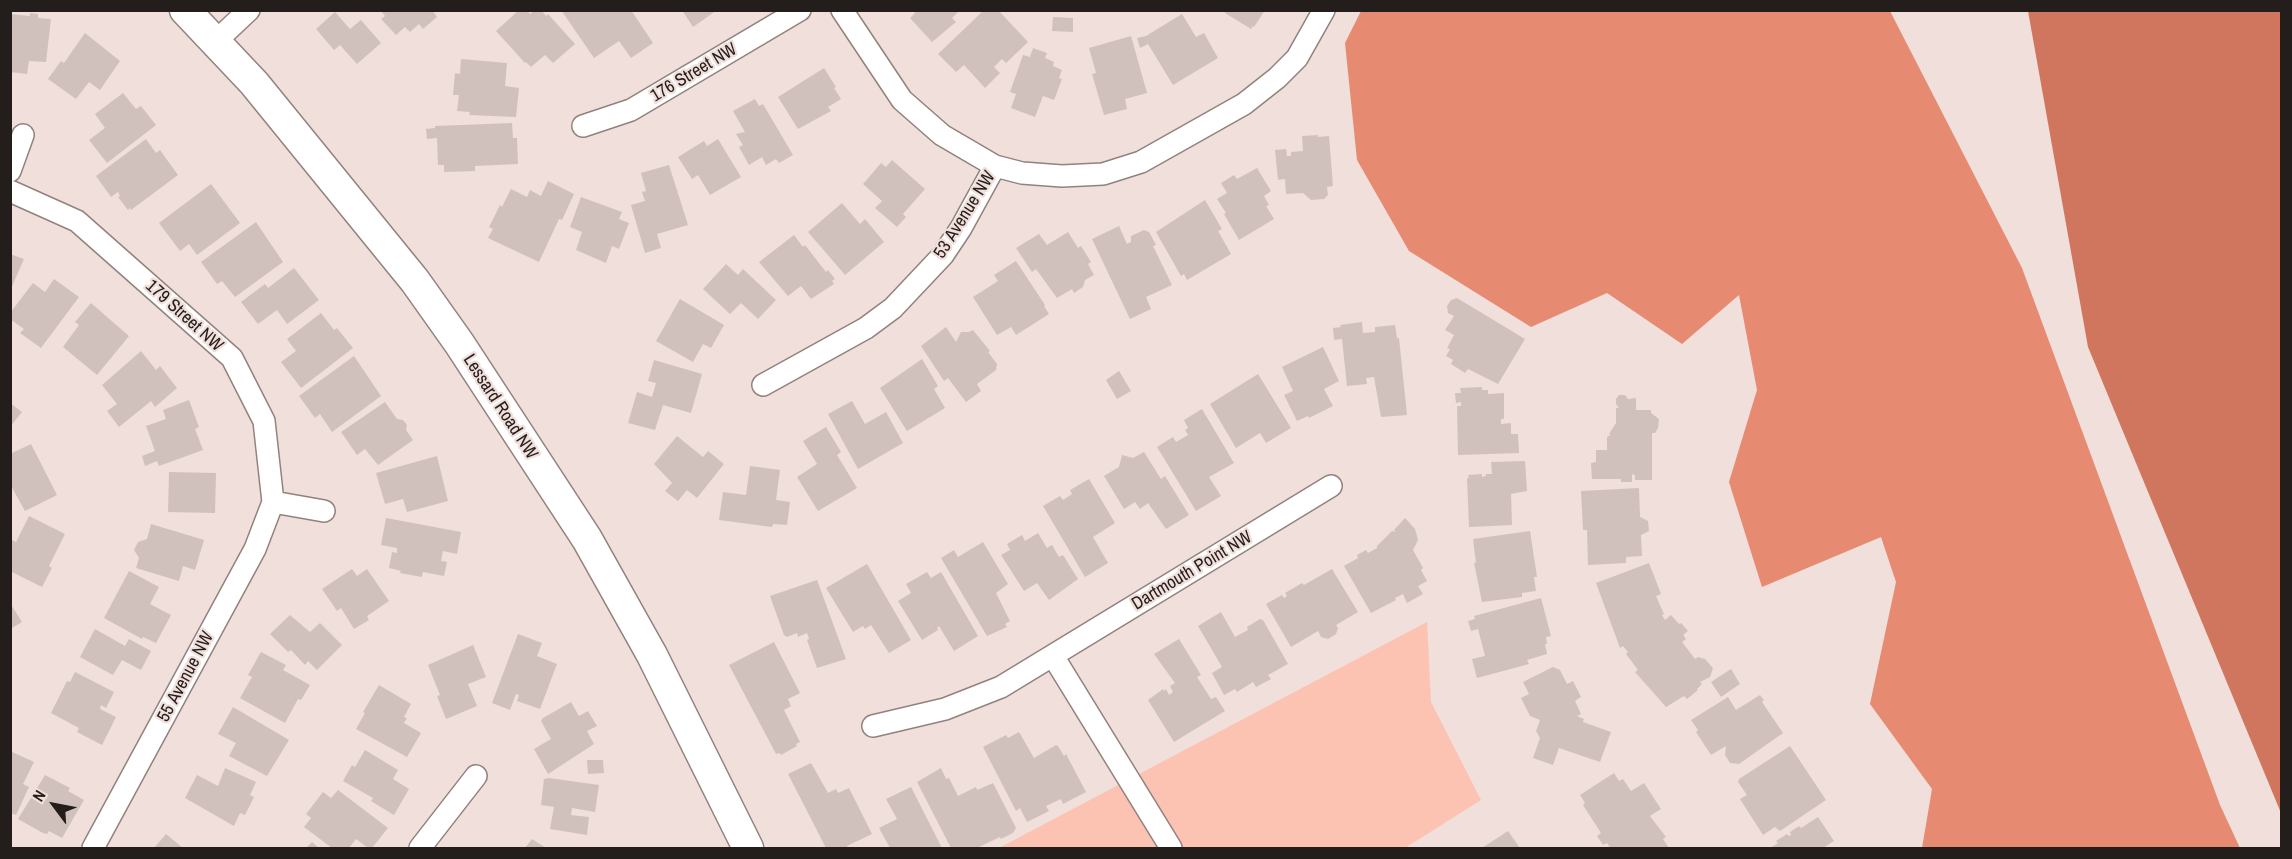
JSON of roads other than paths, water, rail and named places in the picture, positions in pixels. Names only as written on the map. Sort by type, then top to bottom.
[{"type":"main road","name":"Lessard Road NW","points":[[185,10],[254,84],[408,272],[459,343],[592,549],[652,655],[748,849]]},
{"type":"street","points":[[215,42],[249,10]]},
{"type":"street","name":"176 Street NW","points":[[583,126],[631,110],[800,10]]},
{"type":"street","points":[[842,10],[902,100],[942,135],[995,166]]},
{"type":"street","name":"53 Avenue NW","points":[[763,385],[866,328],[893,308],[943,255],[961,228],[995,166],[1022,173],[1082,176],[1103,174],[1141,162],[1244,104],[1277,78],[1297,58],[1324,10]]},
{"type":"street","points":[[10,171],[23,135]]},
{"type":"street","name":"179 Street NW","points":[[10,191],[77,221],[232,358],[264,421],[273,502]]},
{"type":"street","name":"Dartmouth Point NW","points":[[873,726],[945,710],[1001,687],[1331,486]]},
{"type":"street","points":[[273,502],[324,511]]},
{"type":"street","name":"55 Avenue NW","points":[[93,849],[255,549],[273,502]]},
{"type":"street","points":[[1053,656],[1171,849]]},
{"type":"street","points":[[420,849],[476,776]]}]
